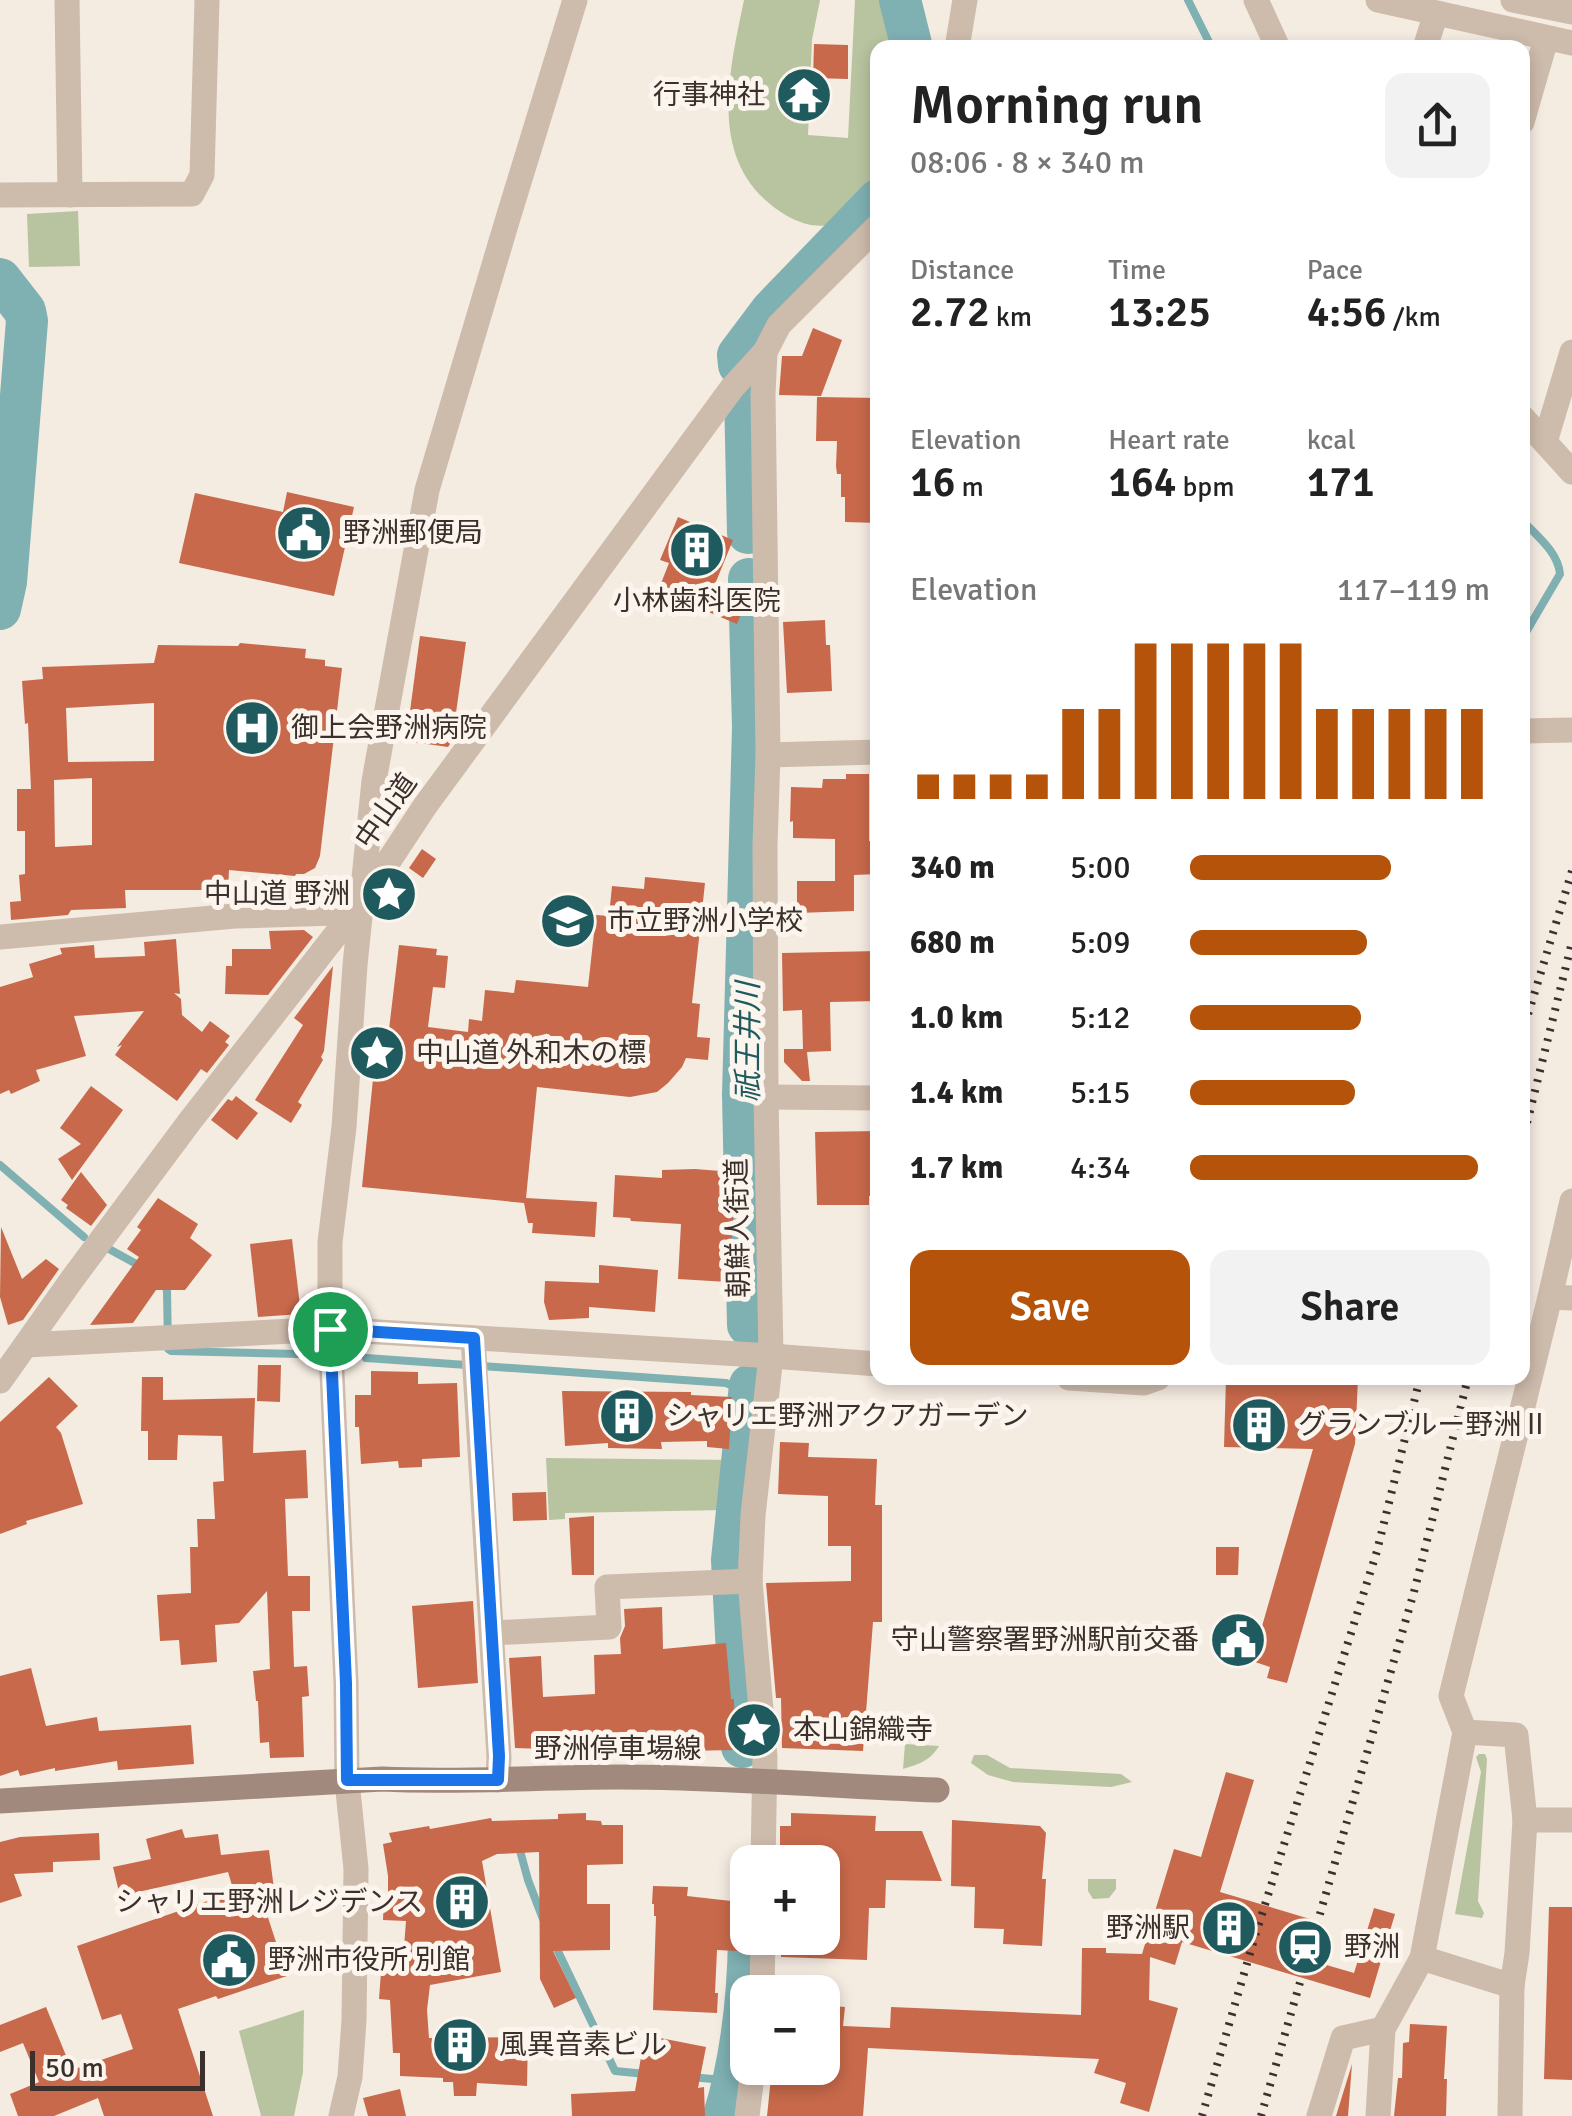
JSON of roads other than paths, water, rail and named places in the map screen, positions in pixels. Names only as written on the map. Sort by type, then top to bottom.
[{"type":"main road","name":"野洲停車場線","points":[[0,1800],[347,1780],[617,1777],[937,1790]]},
{"type":"street","points":[[67,0],[70,195]]},
{"type":"street","points":[[0,195],[192,194],[202,175],[207,0]]},
{"type":"street","points":[[341,2116],[350,2077],[354,2020],[356,1869],[347,1780],[330,1242],[344,1127],[354,965],[376,768],[428,490],[576,0]]},
{"type":"street","points":[[958,40],[965,0]]},
{"type":"street","points":[[1256,0],[1274,40]]},
{"type":"street","points":[[1378,0],[1559,41],[1530,104]]},
{"type":"street","points":[[1513,0],[1572,12]]},
{"type":"street","points":[[1428,40],[1436,13]]},
{"type":"street","name":"中山道","points":[[0,1381],[190,1121],[362,900],[425,806],[732,388],[765,352],[780,324],[870,234]]},
{"type":"street","name":"朝鮮人街道","points":[[764,1845],[766,1782],[735,1581],[753,1516],[771,1356],[766,1096],[765,352]]},
{"type":"street","points":[[1545,442],[1572,352]]},
{"type":"street","points":[[1530,425],[1572,472]]},
{"type":"street","points":[[1530,731],[1572,730]]},
{"type":"street","points":[[768,754],[870,752]]},
{"type":"street","points":[[0,937],[235,916],[337,912],[362,900]]},
{"type":"street","points":[[766,1096],[870,1098]]},
{"type":"street","points":[[1378,2116],[1383,2029],[1422,1958],[1465,1732],[1451,1696],[1561,1298],[1572,1200]]},
{"type":"street","points":[[26,1344],[330,1329],[475,1358],[771,1356],[870,1363]]},
{"type":"street","points":[[475,1358],[498,1780]]},
{"type":"street","points":[[492,1633],[609,1626],[608,1588],[735,1581]]},
{"type":"street","points":[[1465,1732],[1516,1735],[1525,1820],[1512,1986],[1510,2116]]},
{"type":"street","points":[[1525,1820],[1572,1820]]},
{"type":"street","points":[[1422,1958],[1512,1986]]},
{"type":"street","points":[[1318,2116],[1344,2038],[1383,2029]]},
{"type":"street","points":[[747,2116],[751,2085]]},
{"type":"waterway","name":"祇王井川","points":[[900,0],[910,40]]},
{"type":"waterway","points":[[1188,0],[1208,40]]},
{"type":"waterway","name":"祇王井川","points":[[739,365],[738,355],[771,311],[870,208]]},
{"type":"waterway","points":[[0,279],[25,311],[27,321],[6,582],[0,609]]},
{"type":"waterway","name":"祇王井川","points":[[745,392],[748,533]]},
{"type":"waterway","points":[[1530,528],[1551,551],[1560,574],[1530,625]]},
{"type":"waterway","name":"祇王井川","points":[[748,1325],[743,1095],[753,727],[749,579]]},
{"type":"waterway","points":[[0,1165],[84,1237]]},
{"type":"waterway","points":[[109,1249],[140,1266]]},
{"type":"waterway","points":[[164,1281],[171,1351],[298,1354]]},
{"type":"waterway","points":[[366,1358],[726,1383],[750,1393]]},
{"type":"waterway","name":"祇王井川","points":[[742,1747],[732,1560],[750,1385]]},
{"type":"waterway","points":[[519,1847],[543,1919]]},
{"type":"waterway","points":[[555,1945],[615,2071],[646,2074]]},
{"type":"waterway","name":"祇王井川","points":[[724,2116],[743,2028],[748,1955]]},
{"type":"waterway","points":[[690,2077],[730,2081]]},
{"type":"railway","points":[[1530,1008],[1572,871]]},
{"type":"railway","points":[[1530,1111],[1572,942]]},
{"type":"railway","points":[[1202,2116],[1377,1551],[1418,1385]]},
{"type":"railway","points":[[1261,2116],[1414,1592],[1466,1385]]},
{"type":"place","name":"行事神社","points":[[804,95]]},
{"type":"place","name":"野洲郵便局","points":[[304,533]]},
{"type":"place","name":"小林歯科医院","points":[[697,550]]},
{"type":"place","name":"御上会野洲病院","points":[[252,728]]},
{"type":"place","name":"中山道 野洲","points":[[389,894]]},
{"type":"place","name":"市立野洲小学校","points":[[568,921]]},
{"type":"place","name":"中山道 外和木の標","points":[[377,1053]]},
{"type":"place","name":"シャリエ野洲アクアガーデン","points":[[627,1416]]},
{"type":"place","name":"グランブルー野洲Ⅱ","points":[[1259,1425]]},
{"type":"place","name":"守山警察署野洲駅前交番","points":[[1238,1640]]},
{"type":"place","name":"本山錦織寺","points":[[754,1730]]},
{"type":"place","name":"シャリエ野洲レジデンス","points":[[462,1902]]},
{"type":"place","name":"野洲駅","points":[[1229,1928]]},
{"type":"place","name":"野洲","points":[[1305,1947]]},
{"type":"place","name":"野洲市役所 別館","points":[[229,1960]]},
{"type":"place","name":"風異音素ビル","points":[[460,2045]]}]
